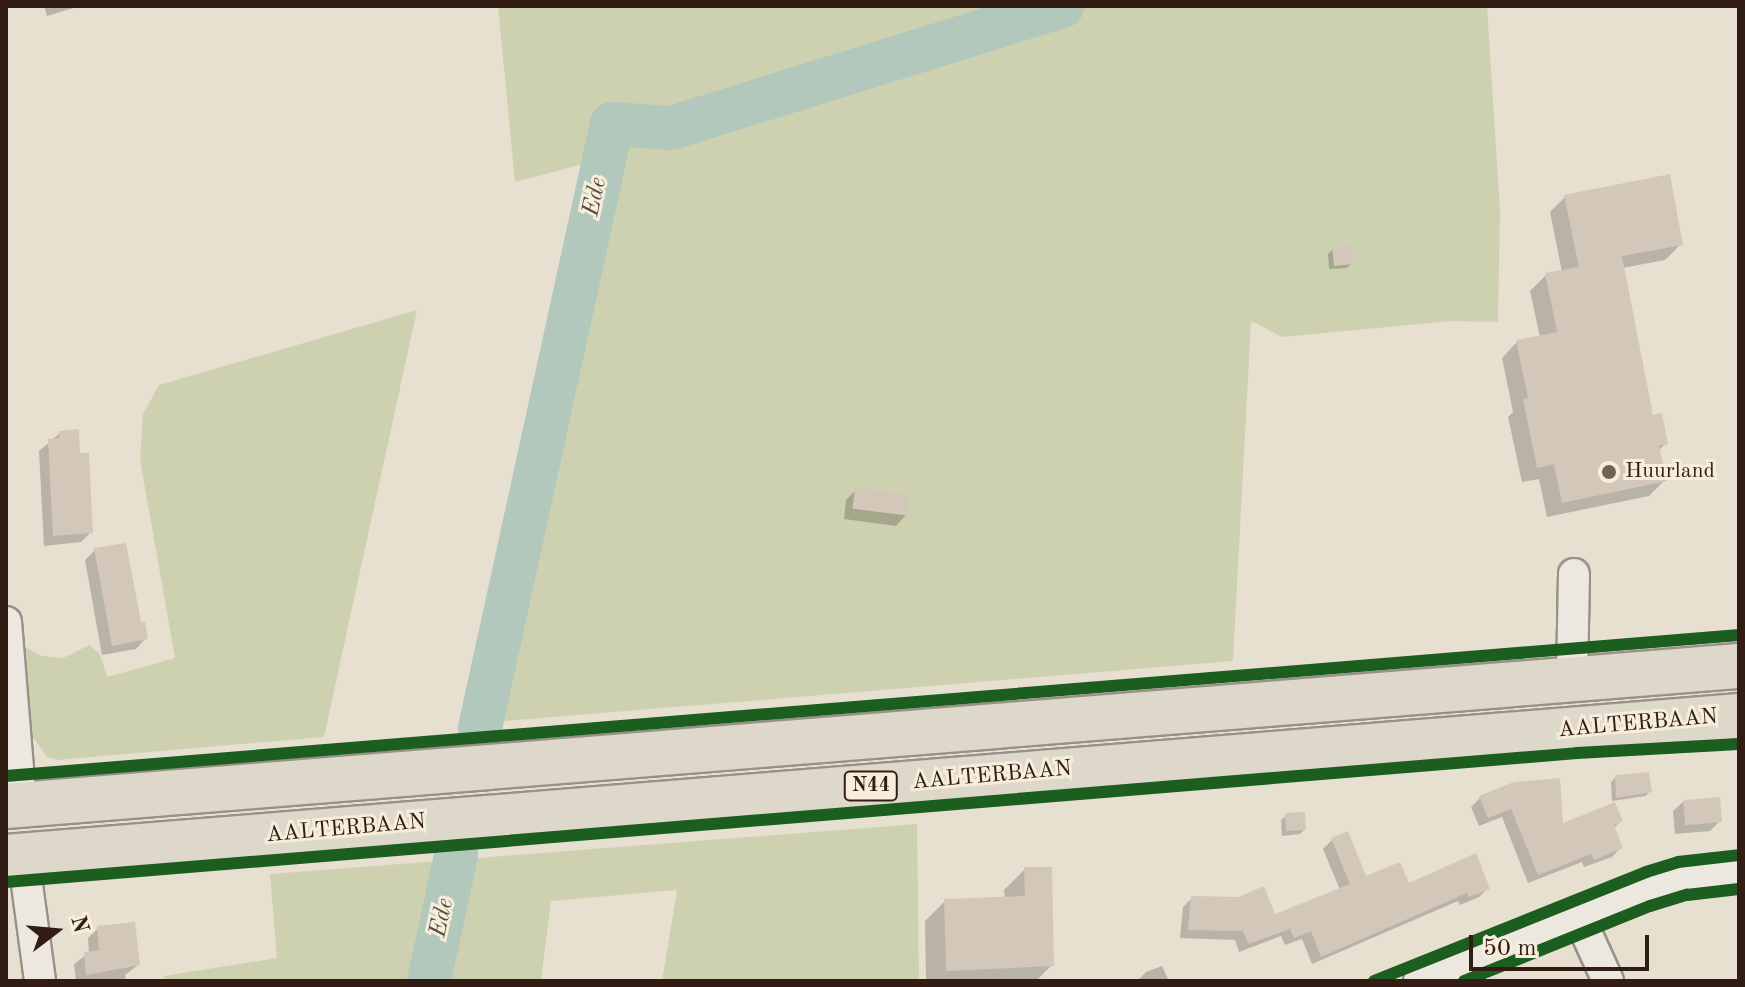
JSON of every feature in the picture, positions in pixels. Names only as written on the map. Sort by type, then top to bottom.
[{"type":"highway","name":"N44","points":[[14,805],[1739,666]]},
{"type":"highway","name":"AALTERBAAN","points":[[14,856],[1739,716]]},
{"type":"street","points":[[1572,678],[1574,574]]},
{"type":"street","points":[[6,622],[14,805]]},
{"type":"street","points":[[14,856],[40,981]]},
{"type":"street","points":[[1419,981],[1648,888],[1739,870]]},
{"type":"street","points":[[1579,917],[1608,981]]},
{"type":"green space","points":[[498,6],[1487,6],[1500,211],[1498,322],[1451,321],[1282,337],[1251,321],[1233,661],[470,724],[594,161],[515,182]]},
{"type":"green space","points":[[417,310],[324,737],[57,760],[47,757],[32,736],[21,645],[42,656],[63,658],[89,645],[100,654],[107,677],[175,658],[140,460],[143,414],[159,385]]},
{"type":"green space","points":[[917,824],[919,981],[662,981],[677,890],[551,901],[541,981],[165,981],[164,976],[277,958],[270,874]]},
{"type":"building","points":[[1670,174],[1683,245],[1622,256],[1653,415],[1662,413],[1668,444],[1659,446],[1667,481],[1562,503],[1554,464],[1537,468],[1523,399],[1528,398],[1516,340],[1557,332],[1545,273],[1579,267],[1564,195]]},
{"type":"building","points":[[1352,245],[1354,264],[1334,266],[1332,247]]},
{"type":"building","points":[[79,429],[80,453],[89,453],[93,533],[53,536],[48,439],[59,438],[59,431]]},
{"type":"building","points":[[855,488],[910,495],[907,516],[852,509]]},
{"type":"building","points":[[126,543],[141,622],[145,622],[148,639],[112,646],[94,548]]},
{"type":"building","points":[[1649,772],[1652,792],[1616,798],[1615,775]]},
{"type":"building","points":[[1560,778],[1563,823],[1615,802],[1623,821],[1614,825],[1623,848],[1594,860],[1591,854],[1538,875],[1511,809],[1488,818],[1479,796],[1514,782]]},
{"type":"building","points":[[1720,797],[1722,822],[1685,825],[1683,800]]},
{"type":"building","points":[[1305,812],[1306,830],[1286,831],[1285,813]]},
{"type":"building","points":[[1348,831],[1366,876],[1400,862],[1409,883],[1476,853],[1490,889],[1469,897],[1467,893],[1321,957],[1311,931],[1294,938],[1290,929],[1248,944],[1243,931],[1188,930],[1191,896],[1238,897],[1264,886],[1275,914],[1350,884],[1331,838]]},
{"type":"building","points":[[1024,867],[1052,867],[1054,966],[946,971],[944,899],[1025,896]]},
{"type":"building","points":[[135,922],[140,965],[86,975],[84,952],[99,950],[97,926]]},
{"type":"waterway","name":"Ede","points":[[480,728],[612,124],[671,128],[1062,6]]},
{"type":"waterway","name":"Ede","points":[[429,981],[456,855]]},
{"type":"cycle path","points":[[6,776],[1739,635]]},
{"type":"cycle path","points":[[6,882],[1577,753],[1739,744]]},
{"type":"cycle path","points":[[1374,981],[1646,872],[1678,862],[1739,855]]},
{"type":"cycle path","points":[[1464,981],[1650,906],[1687,895],[1739,889]]},
{"type":"place","name":"Huurland","points":[[1609,472]]}]
